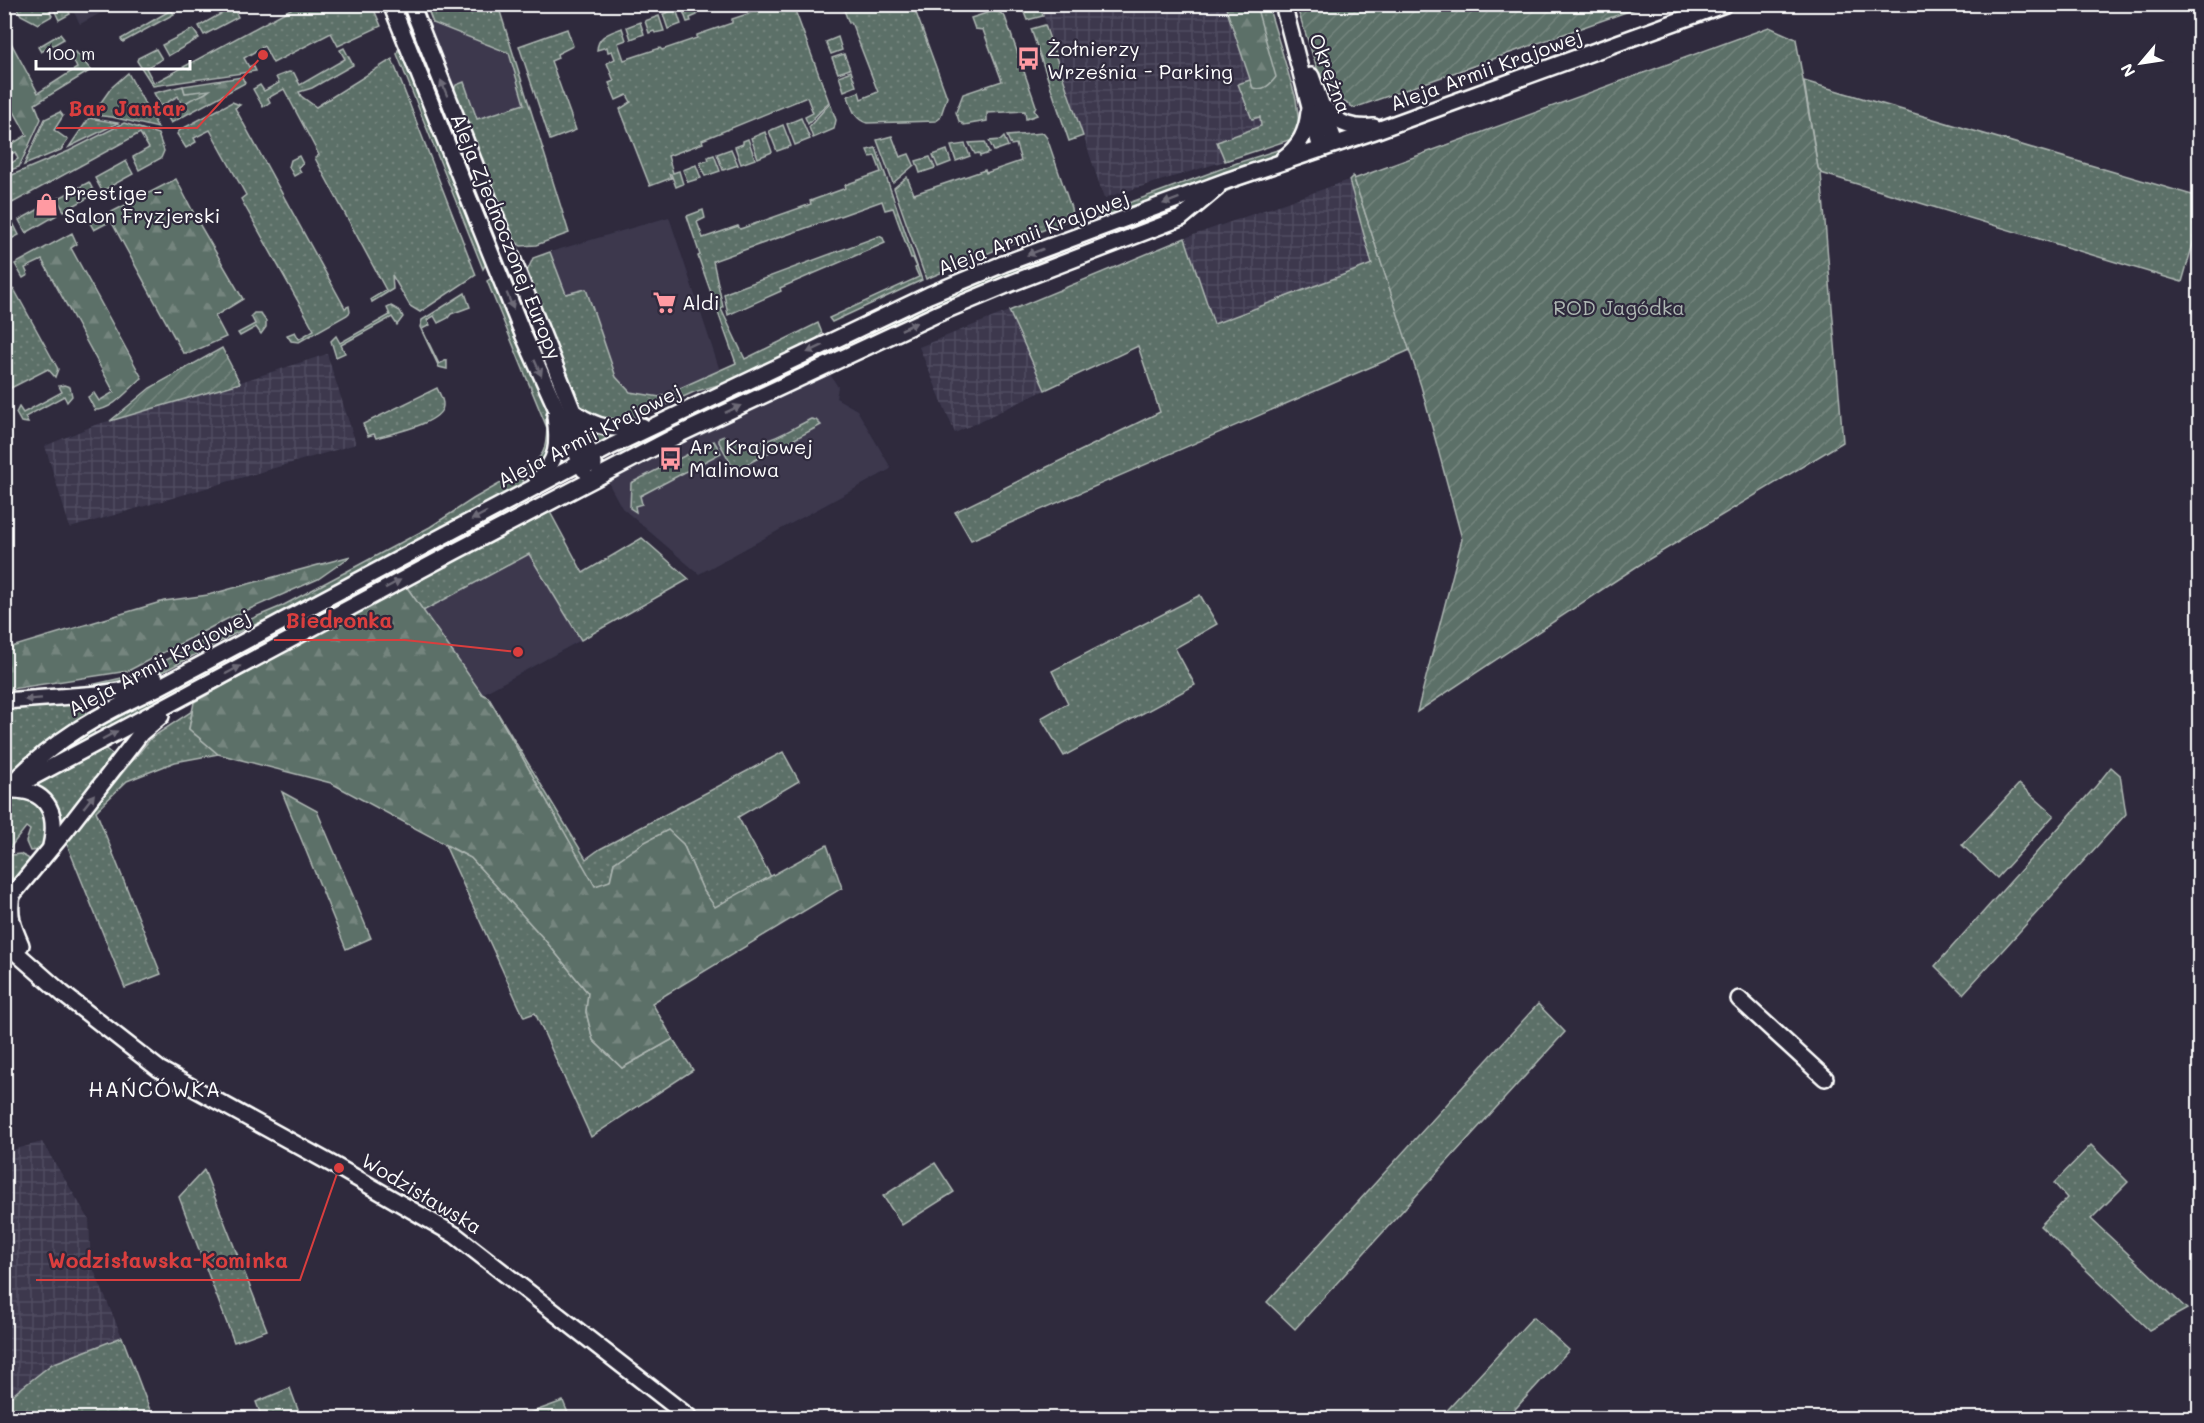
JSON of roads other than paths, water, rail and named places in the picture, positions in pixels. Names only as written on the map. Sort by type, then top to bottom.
[{"type":"main road","name":"Aleja Zjednoczonej Europy","points":[[391,4],[523,334],[553,401],[586,459]]},
{"type":"main road","name":"Aleja Zjednoczonej Europy","points":[[411,4],[575,413],[593,479]]},
{"type":"main road","name":"Aleja Armii Krajowej","points":[[5,790],[23,772],[81,726],[108,710],[184,673],[586,459],[951,286],[1226,181],[1725,4]]},
{"type":"main road","name":"Okrężna","points":[[1285,11],[1299,73],[1316,104],[1328,146]]},
{"type":"main road","points":[[1274,165],[1301,141],[1316,104],[1344,125],[1365,128],[1391,124]]},
{"type":"main road","name":"Aleja Armii Krajowej","points":[[5,790],[22,784],[181,697],[680,434],[927,318],[1181,218],[1226,181]]},
{"type":"main road","points":[[531,488],[549,467],[557,447],[553,401]]},
{"type":"main road","points":[[575,413],[608,429],[656,424]]},
{"type":"main road","points":[[4,701],[99,694],[184,673]]},
{"type":"main road","points":[[8,941],[11,920],[8,898],[66,830],[141,733],[181,697]]},
{"type":"main road","points":[[5,790],[24,790],[43,800],[50,808],[54,818],[51,846]]},
{"type":"main road","name":"Wodzisławska","points":[[8,941],[68,990],[85,1011],[133,1050],[176,1079],[455,1234],[690,1419]]},
{"type":"main road","points":[[1739,999],[1825,1078]]},
{"type":"place","name":"Bar Jantar","points":[[263,55]]},
{"type":"place","name":"Żołnierzy Września - Parking","points":[[1029,59]]},
{"type":"place","name":"Prestige - Salon Fryzjerski","points":[[46,204]]},
{"type":"place","name":"Aldi","points":[[664,302]]},
{"type":"place","name":"Ar. Krajowej Malinowa","points":[[671,458]]},
{"type":"place","name":"Biedronka","points":[[518,652]]},
{"type":"place","name":"Wodzisławska-Kominka","points":[[339,1168]]},
{"type":"district","name":"HAŃCÓWKA","points":[[155,1088]]},
{"type":"park label","name":"ROD Jagódka","points":[[1619,307]]}]
